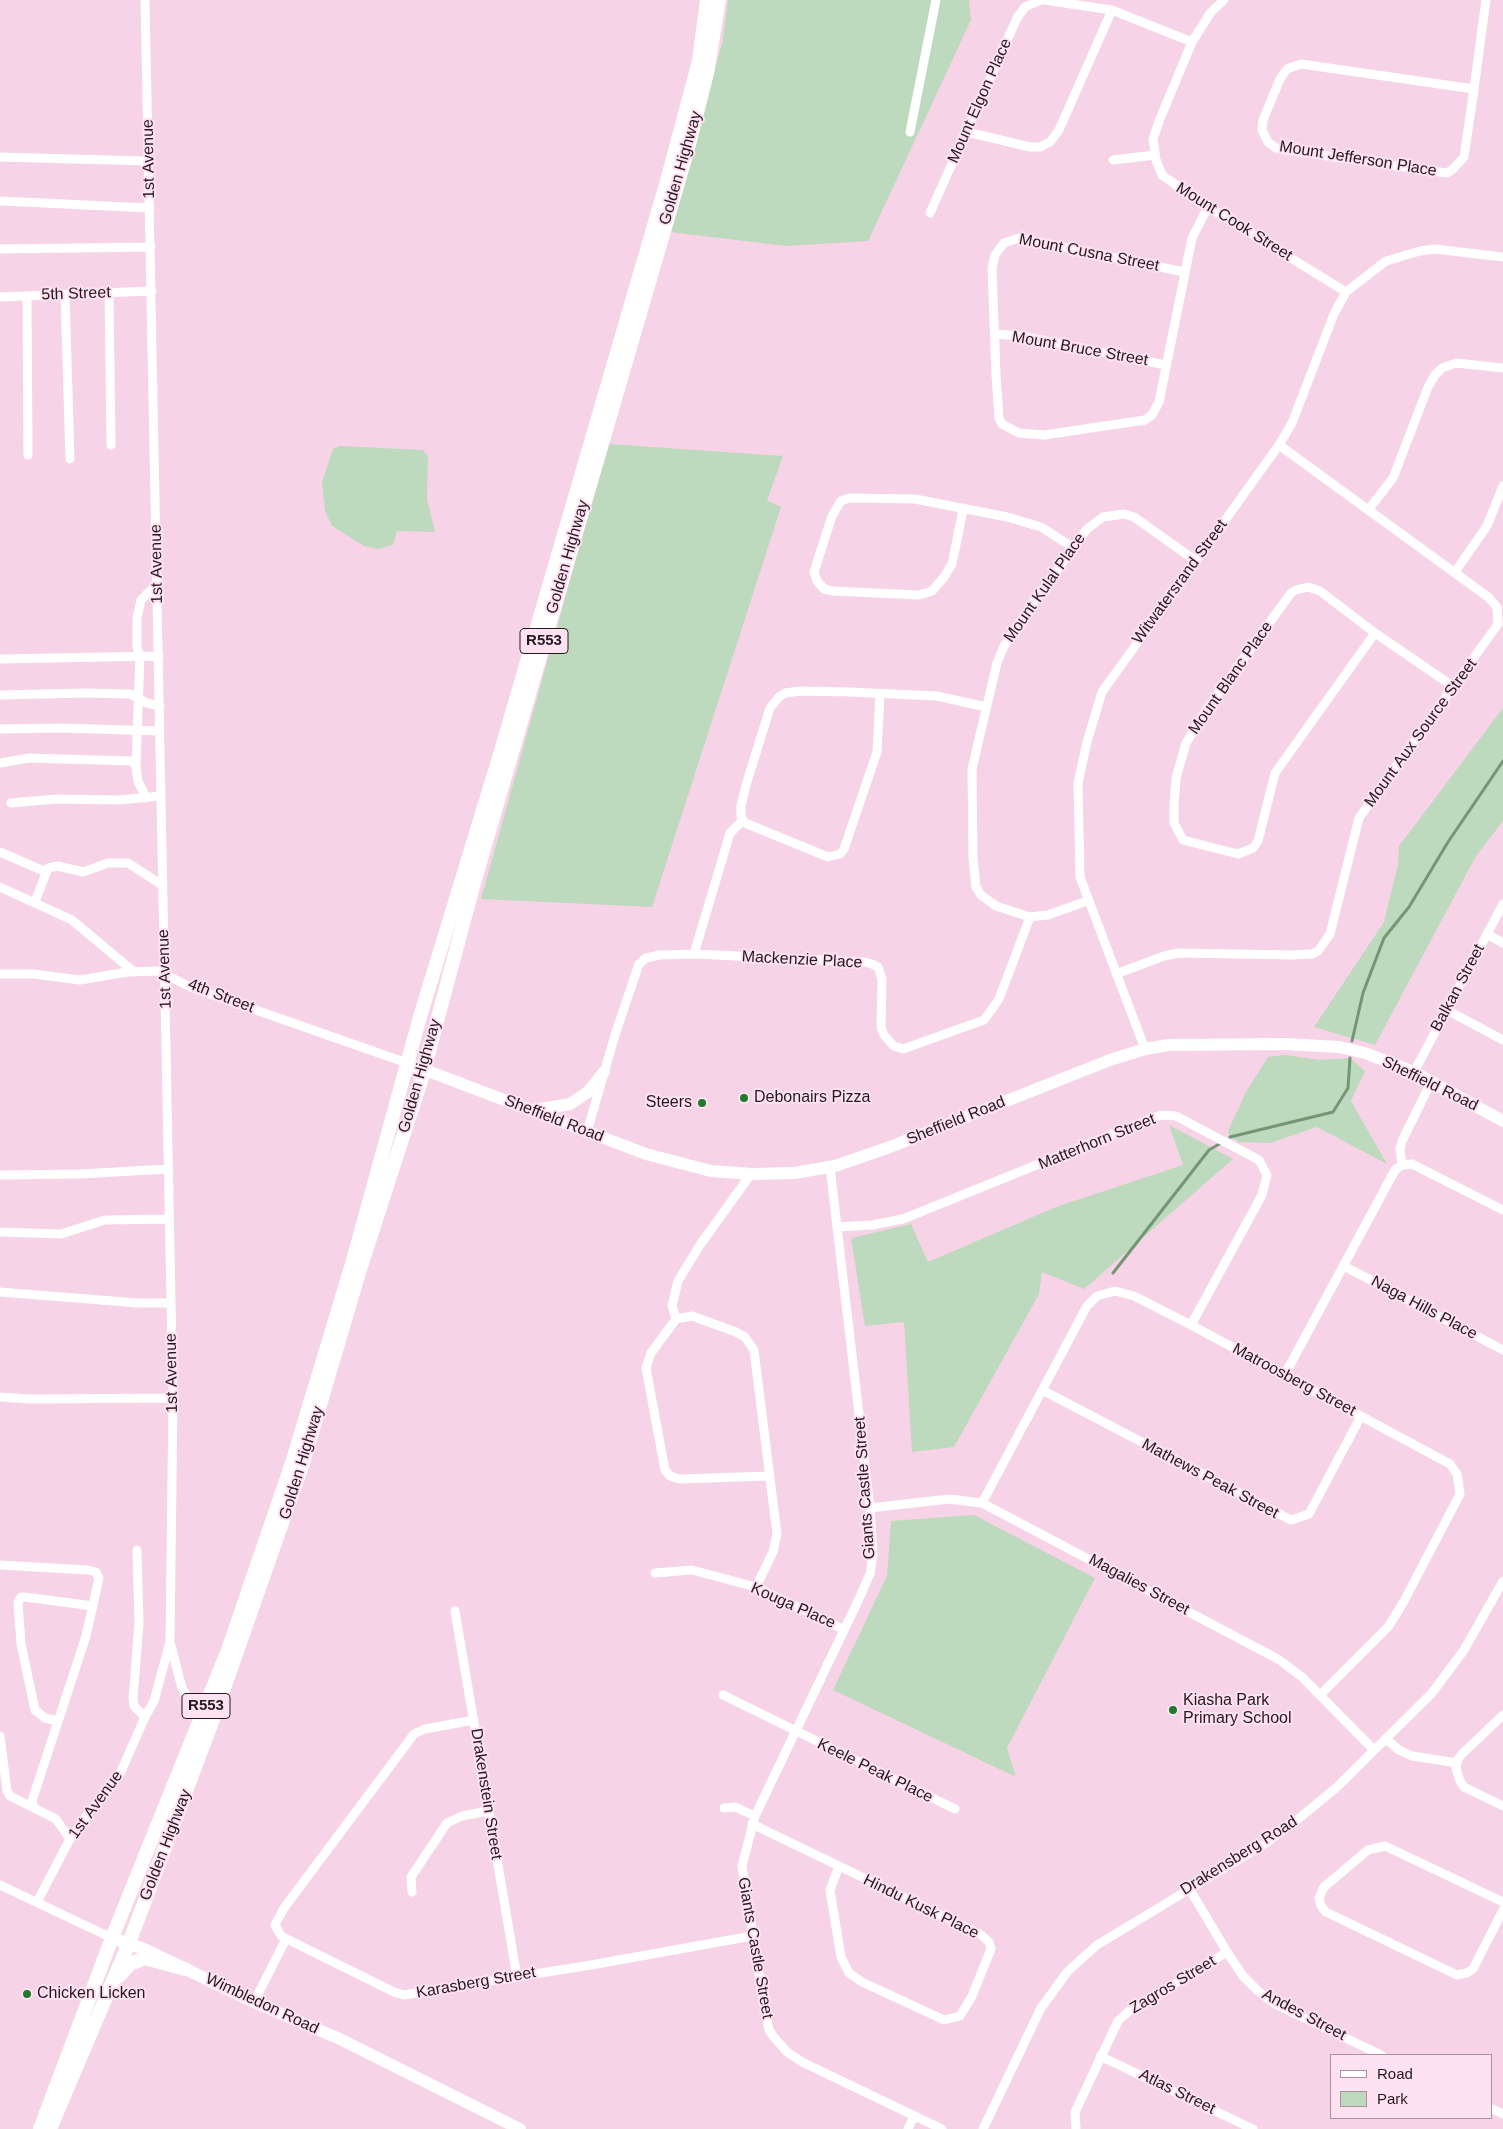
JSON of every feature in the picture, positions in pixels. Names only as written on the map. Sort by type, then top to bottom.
[{"type":"main road","name":"Golden Highway","points":[[40,2129],[112,1938],[228,1650],[292,1463],[352,1264],[407,1063],[490,788],[667,181],[699,61],[707,0]]},
{"type":"main road","name":"Golden Highway","points":[[50,2129],[129,1944],[266,1572],[302,1466],[360,1269],[424,1069],[480,864],[686,152],[707,73],[720,0]]},
{"type":"main road","points":[[112,1984],[130,1964],[145,1958],[185,1969]]},
{"type":"street","name":"1st Avenue","points":[[37,1902],[70,1840],[119,1776],[154,1701],[170,1642],[173,1398],[145,0]]},
{"type":"street","points":[[910,132],[936,0]]},
{"type":"street","name":"Mount Elgon Place","points":[[930,213],[1016,18],[1024,7],[1040,0],[1112,10],[1192,42]]},
{"type":"street","name":"Mount Cook Street","points":[[1224,0],[1210,12],[1192,42],[1160,119],[1154,139],[1156,155],[1162,175],[1208,207],[1346,292]]},
{"type":"street","name":"Mount Jefferson Place","points":[[1474,89],[1301,64],[1287,69],[1280,79],[1263,120],[1262,130],[1266,139],[1276,148],[1447,173],[1455,168],[1464,157],[1474,89],[1486,0]]},
{"type":"street","points":[[967,132],[1030,147],[1050,142],[1059,130],[1112,10]]},
{"type":"street","points":[[1114,160],[1156,155]]},
{"type":"street","points":[[0,157],[148,161]]},
{"type":"street","points":[[0,201],[150,208]]},
{"type":"street","name":"Mount Cusna Street","points":[[1184,272],[1013,238],[999,248],[993,261],[999,418],[1008,429],[1019,433],[1044,435],[1145,420],[1157,408],[1192,238],[1208,207]]},
{"type":"street","points":[[0,249],[151,247]]},
{"type":"street","name":"Witwatersrand Street","points":[[1145,1049],[1087,901],[1080,877],[1078,783],[1098,702],[1124,660],[1280,445],[1292,423],[1334,314],[1346,292],[1371,271],[1401,255],[1436,249],[1503,257]]},
{"type":"street","name":"5th Street","points":[[0,296],[109,294],[152,291]]},
{"type":"street","points":[[109,294],[111,445]]},
{"type":"street","points":[[65,295],[70,459]]},
{"type":"street","points":[[27,296],[28,455]]},
{"type":"street","name":"Mount Bruce Street","points":[[995,334],[1021,336],[1166,365]]},
{"type":"street","points":[[1368,509],[1393,478],[1434,375],[1442,368],[1456,363],[1503,368]]},
{"type":"street","name":"Mount Aux Source Street","points":[[1116,974],[1164,956],[1178,954],[1293,955],[1312,954],[1318,951],[1330,934],[1359,818],[1490,639],[1499,620],[1497,607],[1488,597],[1280,445]]},
{"type":"street","points":[[1455,572],[1487,526],[1503,486]]},
{"type":"street","points":[[963,510],[952,564],[932,590],[919,595],[833,591],[824,588],[816,581],[814,572],[832,516],[844,499],[855,497],[915,499],[1032,523],[1074,548]]},
{"type":"street","name":"Mount Kulal Place","points":[[1087,901],[1048,915],[1030,917],[1006,910],[980,896],[975,882],[972,769],[997,663],[1004,646],[1095,521],[1113,514],[1124,514],[1134,517],[1196,561]]},
{"type":"street","points":[[146,798],[138,781],[136,766],[140,656],[136,634],[139,608],[142,600],[158,584]]},
{"type":"street","name":"Mount Blanc Place","points":[[1375,633],[1275,773],[1258,841],[1251,851],[1238,854],[1183,840],[1174,823],[1174,804],[1176,778],[1186,743],[1204,713],[1291,593],[1308,587],[1320,591],[1375,633],[1454,687]]},
{"type":"street","points":[[0,659],[159,656]]},
{"type":"street","points":[[880,694],[877,752],[844,849],[840,854],[828,857],[745,823],[741,806],[770,708],[779,697],[791,691],[880,694],[937,696],[986,707]]},
{"type":"street","points":[[0,696],[87,692],[130,694],[147,703],[160,706]]},
{"type":"street","points":[[0,729],[160,731]]},
{"type":"street","points":[[0,763],[29,758],[124,760],[132,761],[136,766]]},
{"type":"street","points":[[12,803],[56,799],[119,800],[161,796]]},
{"type":"street","points":[[694,954],[730,833],[743,820]]},
{"type":"street","points":[[0,852],[46,872]]},
{"type":"street","points":[[35,902],[46,872],[51,867],[58,866],[77,872],[108,863],[128,862],[162,885]]},
{"type":"street","points":[[0,887],[72,920],[134,972]]},
{"type":"street","name":"Balkan Street","points":[[1414,1072],[1503,904]]},
{"type":"street","name":"Mackenzie Place","points":[[587,1132],[604,1072],[639,964],[653,956],[694,954],[872,964],[878,967],[882,979],[881,1027],[884,1035],[894,1046],[903,1049],[984,1020],[999,999],[1030,917]]},
{"type":"street","points":[[1487,934],[1503,942]]},
{"type":"street","name":"4th Street","points":[[0,974],[34,974],[80,980],[134,972],[157,971],[192,988],[407,1063]]},
{"type":"street","points":[[1447,1010],[1503,1040]]},
{"type":"street","name":"Sheffield Road","points":[[407,1063],[646,1154],[693,1167],[751,1174],[794,1173],[830,1167],[890,1147],[1110,1060],[1145,1049],[1198,1044],[1312,1044],[1340,1047],[1365,1053],[1414,1072],[1503,1121]]},
{"type":"street","points":[[532,1110],[570,1104],[588,1092],[604,1072]]},
{"type":"street","points":[[1402,1165],[1400,1149],[1402,1141],[1431,1082]]},
{"type":"street","name":"Matterhorn Street","points":[[838,1227],[872,1225],[903,1218],[1162,1115],[1176,1116],[1259,1160],[1267,1175],[1262,1195],[1191,1325]]},
{"type":"street","points":[[1284,1376],[1391,1176],[1402,1165],[1412,1164],[1426,1170],[1503,1210]]},
{"type":"street","name":"Giants Castle Street","points":[[830,1167],[870,1508],[873,1554],[870,1574],[753,1820],[742,1866],[752,1936],[769,2030],[777,2041],[802,2062],[942,2129]]},
{"type":"street","points":[[0,1175],[80,1174],[169,1169]]},
{"type":"street","points":[[676,1319],[672,1306],[678,1281],[700,1245],[751,1174]]},
{"type":"street","points":[[0,1232],[61,1234],[105,1220],[169,1219]]},
{"type":"street","name":"Naga Hills Place","points":[[1344,1266],[1503,1350]]},
{"type":"street","name":"Matroosberg Street","points":[[982,1503],[1087,1306],[1097,1296],[1105,1292],[1115,1291],[1134,1296],[1191,1325],[1450,1464],[1457,1474],[1460,1494],[1388,1627],[1320,1695]]},
{"type":"street","points":[[0,1292],[129,1302],[171,1303]]},
{"type":"street","points":[[756,1587],[769,1561],[777,1534],[756,1361],[750,1343],[736,1332],[692,1316],[676,1319],[651,1353],[646,1368],[665,1470],[670,1476],[679,1479],[769,1476]]},
{"type":"street","name":"Mathews Peak Street","points":[[1042,1390],[1291,1520],[1308,1514],[1361,1416]]},
{"type":"street","points":[[0,1397],[30,1399],[173,1398]]},
{"type":"street","name":"Magalies Street","points":[[870,1508],[949,1499],[982,1503],[1278,1659],[1302,1676],[1374,1750]]},
{"type":"street","points":[[137,1550],[140,1623],[132,1700],[134,1706],[145,1717]]},
{"type":"street","points":[[0,1565],[96,1572],[99,1580],[58,1721],[35,1787],[32,1800],[34,1808]]},
{"type":"street","name":"Kouga Place","points":[[655,1573],[692,1570],[756,1587],[843,1629]]},
{"type":"street","name":"Drakensberg Road","points":[[983,2129],[1042,2008],[1068,1971],[1097,1944],[1266,1843],[1298,1820],[1337,1787],[1432,1692],[1464,1650],[1503,1580]]},
{"type":"street","points":[[58,1721],[45,1718],[35,1710],[21,1644],[18,1602],[20,1597],[25,1597],[93,1606]]},
{"type":"street","name":"Drakenstein Street","points":[[455,1611],[517,1976]]},
{"type":"street","points":[[170,1642],[182,1688],[201,1718]]},
{"type":"street","name":"Keele Peak Place","points":[[723,1695],[955,1809]]},
{"type":"street","points":[[1503,1715],[1462,1754],[1457,1763],[1458,1775],[1464,1787],[1503,1806]]},
{"type":"street","points":[[254,2002],[286,1939],[276,1930],[276,1922],[280,1913],[414,1734],[425,1729],[474,1720]]},
{"type":"street","points":[[0,1736],[7,1791],[10,1796],[56,1819],[70,1840]]},
{"type":"street","points":[[1386,1739],[1399,1750],[1412,1756],[1457,1763]]},
{"type":"street","points":[[724,1808],[735,1807],[753,1820]]},
{"type":"street","points":[[412,1892],[411,1877],[447,1823],[462,1816],[488,1812]]},
{"type":"street","name":"Hindu Kusk Place","points":[[753,1820],[839,1866],[940,1913],[980,1934],[989,1942],[991,1949],[989,1957],[972,1996],[960,2016],[944,2020],[862,1982],[849,1973],[841,1957],[830,1890],[839,1866]]},
{"type":"street","points":[[1503,1902],[1404,1854],[1380,1846],[1368,1850],[1331,1880],[1324,1887],[1319,1898],[1321,1906],[1326,1912],[1457,1975],[1467,1974],[1473,1969],[1503,1910]]},
{"type":"street","name":"Wimbledon Road","points":[[0,1885],[112,1938],[340,2039],[520,2129]]},
{"type":"street","name":"Andes Street","points":[[1189,1888],[1243,1976],[1266,1998],[1379,2054]]},
{"type":"street","name":"Karasberg Street","points":[[286,1939],[404,1995],[752,1936]]},
{"type":"street","name":"Zagros Street","points":[[1076,2129],[1075,2112],[1112,2030],[1122,2016],[1227,1952]]},
{"type":"street","name":"Atlas Street","points":[[1100,2056],[1253,2129]]},
{"type":"street","points":[[908,2129],[914,2116]]},
{"type":"green space","points":[[728,0],[969,0],[971,20],[868,241],[786,246],[670,232],[723,40]]},
{"type":"green space","points":[[608,444],[783,456],[767,500],[781,507],[652,907],[481,899]]},
{"type":"green space","points":[[340,446],[423,450],[428,456],[427,500],[435,532],[397,531],[393,545],[378,549],[364,546],[332,526],[325,511],[322,482],[333,449]]},
{"type":"green space","points":[[1503,708],[1503,821],[1476,856],[1375,1045],[1314,1027],[1384,922],[1398,864],[1399,846]]},
{"type":"green space","points":[[1285,1055],[1320,1060],[1350,1058],[1365,1071],[1351,1101],[1387,1164],[1317,1127],[1270,1143],[1239,1142],[1230,1137],[1228,1131],[1246,1092],[1268,1057]]},
{"type":"green space","points":[[1169,1125],[1233,1159],[1084,1289],[1042,1272],[1039,1294],[954,1447],[912,1452],[904,1322],[865,1326],[851,1238],[911,1224],[928,1262],[1056,1207],[1183,1165]]},
{"type":"green space","points":[[974,1515],[1095,1578],[1007,1748],[1016,1777],[833,1690],[887,1576],[891,1521]]},
{"type":"waterway","points":[[1352,1041],[1363,993],[1384,938],[1409,907],[1448,842],[1503,761]]},
{"type":"waterway","points":[[1230,1137],[1333,1112],[1348,1088],[1350,1058]]},
{"type":"waterway","points":[[1113,1273],[1209,1150],[1221,1143]]},
{"type":"place","name":"Debonairs Pizza","points":[[744,1098]]},
{"type":"place","name":"Steers","points":[[702,1103]]},
{"type":"place","name":"Kiasha Park Primary School","points":[[1173,1710]]},
{"type":"place","name":"Chicken Licken","points":[[27,1994]]}]
